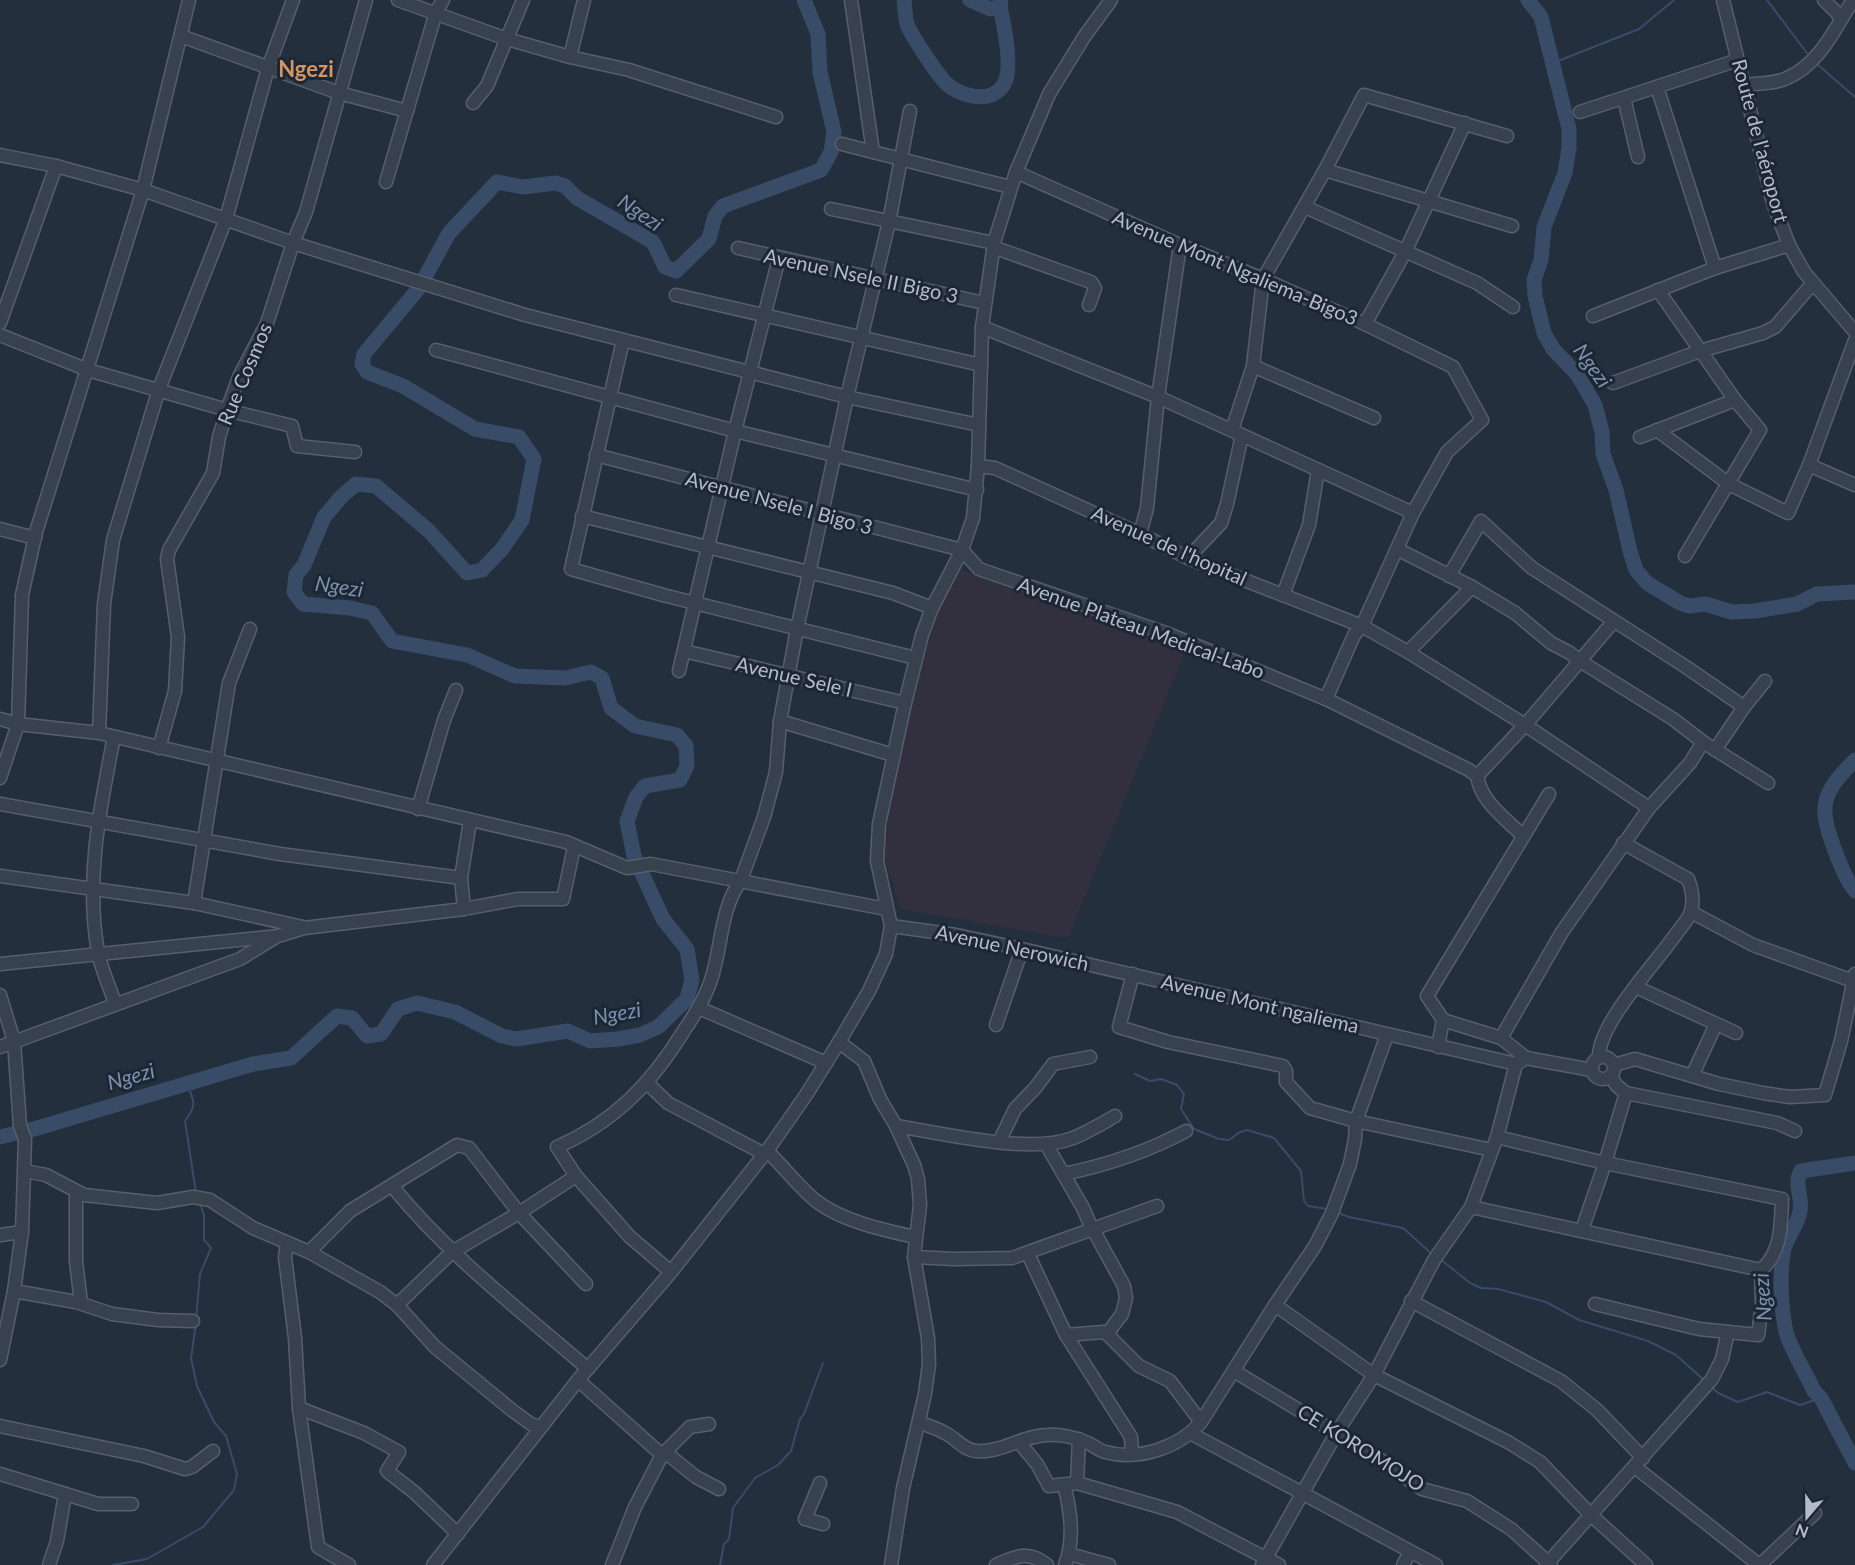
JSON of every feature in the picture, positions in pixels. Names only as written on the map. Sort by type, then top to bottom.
[{"type":"street","points":[[0,778],[18,724],[22,596],[35,538],[143,190],[189,0]]},
{"type":"street","points":[[99,733],[104,604],[113,540],[159,389],[225,219],[267,68],[293,0]]},
{"type":"street","name":"Rue Cosmos","points":[[159,748],[175,691],[178,637],[167,560],[168,550],[213,473],[219,437],[227,410],[239,377],[267,323],[293,243],[306,212],[366,0]]},
{"type":"street","points":[[398,0],[507,39],[570,57],[630,69],[777,117]]},
{"type":"street","points":[[386,182],[436,12],[443,0]]},
{"type":"street","points":[[473,103],[487,86],[523,0]]},
{"type":"street","points":[[570,57],[584,0]]},
{"type":"street","points":[[851,0],[873,152]]},
{"type":"street","points":[[433,1565],[540,1427],[671,1272],[765,1153],[839,1042],[886,954],[891,926],[877,861],[879,824],[915,658],[932,608],[962,550],[973,518],[977,490],[982,327],[994,245],[1010,188],[1049,94],[1084,37],[1111,0]]},
{"type":"street","name":"Route de l'aéroport","points":[[1723,0],[1773,203],[1789,244],[1812,283],[1855,332]]},
{"type":"street","points":[[1824,0],[1842,18]]},
{"type":"street","points":[[1745,86],[1786,79],[1801,69],[1828,43],[1853,0]]},
{"type":"street","points":[[181,36],[339,93],[407,111]]},
{"type":"street","points":[[1580,112],[1738,60]]},
{"type":"street","points":[[1658,87],[1715,268]]},
{"type":"street","points":[[1188,558],[1221,523],[1227,504],[1237,433],[1253,366],[1263,279],[1305,207],[1364,95],[1507,136]]},
{"type":"street","points":[[1624,98],[1638,158]]},
{"type":"street","points":[[671,1272],[630,1237],[576,1176],[557,1147],[584,1135],[614,1114],[647,1083],[668,1057],[699,1008],[711,980],[723,922],[764,818],[776,772],[780,721],[797,629],[847,397],[889,222],[910,111]]},
{"type":"street","points":[[1365,324],[1405,252],[1465,123]]},
{"type":"street","points":[[842,144],[1010,188]]},
{"type":"street","points":[[0,155],[56,166],[143,190],[293,243],[525,315],[847,397],[979,424]]},
{"type":"street","points":[[0,323],[56,166]]},
{"type":"street","points":[[1325,170],[1512,226]]},
{"type":"street","name":"Avenue Mont Ngaliema-Bigo3","points":[[1016,172],[1180,246],[1263,279],[1365,324],[1453,367],[1482,420],[1447,452],[1413,513]]},
{"type":"street","points":[[1305,207],[1477,283],[1514,307]]},
{"type":"street","points":[[831,209],[994,245],[1091,282],[1095,288],[1089,305]]},
{"type":"street","points":[[1593,316],[1715,268],[1789,244]]},
{"type":"street","points":[[1140,534],[1147,508],[1158,397],[1180,246]]},
{"type":"street","name":"Avenue Nsele II Bigo 3","points":[[738,248],[984,303]]},
{"type":"street","points":[[679,671],[749,373],[779,258]]},
{"type":"street","points":[[1613,383],[1700,351],[1763,333],[1775,327],[1812,283]]},
{"type":"street","points":[[1658,290],[1735,400],[1760,430],[1685,556]]},
{"type":"street","points":[[676,295],[981,365]]},
{"type":"street","points":[[982,327],[1158,397],[1413,513],[1326,699]]},
{"type":"street","points":[[0,334],[88,370],[292,426],[297,446],[355,452]]},
{"type":"street","points":[[623,340],[571,569],[915,658]]},
{"type":"street","points":[[1657,430],[1729,484],[1788,513],[1809,465],[1855,340]]},
{"type":"street","points":[[436,350],[735,431],[977,490]]},
{"type":"street","points":[[1253,366],[1374,418]]},
{"type":"street","points":[[1640,437],[1735,400]]},
{"type":"street","name":"Avenue Nsele I Bigo 3","points":[[596,455],[962,550]]},
{"type":"street","points":[[1809,465],[1855,485]]},
{"type":"street","name":"Avenue de l'hopital","points":[[978,466],[995,468],[1188,558],[1362,626],[1525,724],[1649,808]]},
{"type":"street","points":[[1283,595],[1309,525],[1318,470]]},
{"type":"street","points":[[582,516],[893,593],[932,608]]},
{"type":"street","points":[[1449,576],[1481,520],[1532,568],[1744,707]]},
{"type":"street","points":[[0,528],[35,538]]},
{"type":"street","points":[[1397,549],[1472,587],[1515,613],[1551,643],[1673,719],[1703,742],[1768,783]]},
{"type":"street","name":"Avenue Plateau Medical-Labo","points":[[962,550],[979,568],[1166,633],[1326,699],[1477,776]]},
{"type":"street","points":[[1408,652],[1472,587]]},
{"type":"street","points":[[1523,836],[1486,800],[1479,789],[1477,776],[1614,621]]},
{"type":"street","points":[[195,903],[229,683],[250,629]]},
{"type":"street","name":"Avenue Sele I","points":[[684,651],[905,703]]},
{"type":"street","points":[[1715,750],[1765,681]]},
{"type":"street","points":[[418,809],[444,720],[456,690]]},
{"type":"street","points":[[0,719],[18,724],[99,733],[566,842],[627,868],[651,864],[886,909]]},
{"type":"street","points":[[780,721],[893,754]]},
{"type":"street","points":[[114,737],[97,821],[92,888],[98,953],[115,1004]]},
{"type":"street","points":[[1501,1038],[1562,932],[1623,843],[1649,808],[1690,763],[1703,742]]},
{"type":"street","points":[[1264,1561],[1337,1432],[1374,1375],[1436,1256],[1471,1207],[1497,1137],[1521,1061],[1501,1038],[1443,1020],[1427,996],[1549,794]]},
{"type":"street","points":[[0,804],[280,854],[461,878]]},
{"type":"street","points":[[464,909],[461,878],[470,821]]},
{"type":"street","points":[[1623,843],[1688,879],[1691,888],[1691,912],[1660,957],[1620,1005],[1599,1047],[1599,1057],[1592,1065],[1594,1076],[1606,1079],[1613,1071],[1635,1059],[1719,1084],[1763,1093],[1790,1096],[1825,1095],[1841,1041],[1854,978],[1753,945],[1691,912]]},
{"type":"street","points":[[0,964],[278,936],[304,928],[464,909],[518,899],[563,900],[574,847]]},
{"type":"street","points":[[0,876],[195,903],[304,928]]},
{"type":"street","name":"Avenue Nerowich","points":[[891,926],[956,935],[1133,974]]},
{"type":"street","points":[[0,1047],[240,959],[278,936]]},
{"type":"street","points":[[996,1025],[1022,949]]},
{"type":"street","points":[[1133,974],[1119,1027],[1168,1042],[1283,1066],[1286,1071],[1286,1082],[1310,1108],[1356,1121],[1492,1150]]},
{"type":"street","name":"Avenue Mont ngaliema","points":[[1133,974],[1438,1047],[1592,1070]]},
{"type":"street","points":[[1636,987],[1736,1033]]},
{"type":"street","points":[[0,995],[14,1041],[21,1126],[25,1139],[22,1232],[14,1291],[0,1360]]},
{"type":"street","points":[[699,1008],[826,1063]]},
{"type":"street","points":[[1438,1047],[1443,1020]]},
{"type":"street","points":[[1692,1076],[1716,1024]]},
{"type":"street","points":[[919,1422],[946,1433],[964,1447],[976,1451],[994,1449],[1030,1437],[1048,1434],[1079,1439],[1104,1452],[1132,1454],[1154,1452],[1192,1434],[1315,1246],[1333,1211],[1350,1164],[1356,1121],[1387,1035]]},
{"type":"street","points":[[839,1042],[864,1061],[880,1100],[896,1126],[914,1165],[918,1179],[920,1205],[914,1257],[928,1338],[929,1364],[925,1394],[903,1488],[891,1565]]},
{"type":"street","points":[[999,1142],[1015,1109],[1036,1087],[1053,1064],[1090,1057]]},
{"type":"street","points":[[1599,1057],[1611,1060],[1617,1086],[1626,1093],[1777,1123],[1795,1131]]},
{"type":"street","points":[[647,1083],[668,1103],[765,1153],[825,1207],[876,1228],[915,1237]]},
{"type":"street","points":[[1582,1230],[1626,1093]]},
{"type":"street","points":[[896,1126],[999,1142],[1046,1144],[1069,1140],[1115,1116]]},
{"type":"street","points":[[1064,1174],[1098,1167],[1157,1147],[1186,1131]]},
{"type":"street","points":[[1497,1137],[1605,1163],[1782,1199],[1781,1235],[1770,1262],[1761,1270]]},
{"type":"street","points":[[1046,1144],[1124,1286],[1126,1298],[1122,1314],[1107,1334]]},
{"type":"street","points":[[309,1252],[350,1211],[457,1146],[469,1148],[519,1213],[586,1284]]},
{"type":"street","points":[[25,1171],[46,1175],[84,1195],[157,1203],[197,1197],[210,1200],[253,1228],[309,1252],[380,1292],[397,1305],[435,1347],[513,1411],[531,1424],[540,1427]]},
{"type":"street","points":[[397,1305],[452,1252],[576,1176]]},
{"type":"street","points":[[392,1186],[412,1211],[452,1252],[588,1369]]},
{"type":"street","points":[[76,1191],[76,1261],[81,1303]]},
{"type":"street","points":[[914,1257],[1012,1258],[1157,1206]]},
{"type":"street","points":[[1471,1207],[1761,1270]]},
{"type":"street","points":[[0,1235],[22,1232]]},
{"type":"street","points":[[287,1244],[285,1257],[295,1338],[299,1408],[318,1547],[349,1565]]},
{"type":"street","points":[[1028,1254],[1066,1335],[1131,1437],[1132,1454]]},
{"type":"street","points":[[1595,1304],[1699,1329],[1758,1335],[1762,1305],[1761,1270]]},
{"type":"street","points":[[14,1291],[81,1303],[112,1314],[158,1320],[193,1321]]},
{"type":"street","points":[[1411,1301],[1561,1381],[1597,1410],[1639,1463],[1760,1565],[1815,1513]]},
{"type":"street","points":[[1275,1305],[1374,1375],[1508,1442],[1540,1462],[1591,1515],[1646,1565]]},
{"type":"street","points":[[1066,1335],[1102,1332],[1107,1334],[1139,1366],[1170,1381],[1201,1422]]},
{"type":"street","points":[[1549,1564],[1712,1379],[1722,1359],[1728,1332]]},
{"type":"street","name":"CE KOROMOJO","points":[[1234,1371],[1337,1432],[1422,1489],[1467,1501],[1511,1529],[1549,1564]]},
{"type":"street","points":[[578,1380],[664,1454],[696,1477],[719,1489]]},
{"type":"street","points":[[299,1408],[364,1433],[399,1452],[387,1471],[414,1492],[458,1534]]},
{"type":"street","points":[[612,1565],[635,1507],[664,1454],[690,1427],[709,1424]]},
{"type":"street","points":[[0,1426],[144,1456],[185,1469],[192,1467],[213,1451]]},
{"type":"street","points":[[1192,1434],[1436,1565]]},
{"type":"street","points":[[1077,1483],[1079,1439]]},
{"type":"street","points":[[1019,1442],[1037,1464],[1048,1486],[1077,1483],[1177,1512],[1264,1561],[1279,1565]]},
{"type":"street","points":[[0,1474],[98,1504],[132,1504]]},
{"type":"street","points":[[820,1483],[805,1519],[823,1524]]},
{"type":"street","points":[[1064,1485],[1071,1508],[1067,1559],[1108,1565]]},
{"type":"street","points":[[50,1565],[65,1494]]},
{"type":"street","points":[[1403,1565],[1410,1552]]},
{"type":"street","points":[[996,1565],[1019,1556],[1034,1557],[1047,1565]]},
{"type":"shaded area","points":[[961,570],[1187,647],[1068,938],[901,909],[884,857],[895,776],[922,662],[939,611]]},
{"type":"waterway","name":"Ngezi","points":[[0,1137],[253,1064],[291,1058],[337,1016],[352,1018],[367,1036],[381,1034],[398,1009],[417,1003],[455,1012],[502,1036],[516,1039],[568,1031],[590,1041],[640,1035],[658,1027],[687,999],[692,980],[687,949],[663,919],[634,856],[627,821],[636,797],[645,786],[680,780],[687,766],[686,746],[677,735],[635,726],[611,708],[602,678],[591,672],[565,678],[515,676],[467,655],[392,641],[372,613],[350,608],[303,604],[294,592],[296,575],[304,565],[324,517],[356,484],[376,486],[429,531],[467,573],[482,570],[502,549],[522,520],[534,459],[519,437],[475,429],[403,386],[367,372],[362,364],[364,354],[419,288],[449,233],[497,182],[523,187],[555,183],[565,186],[577,198],[653,242],[665,267],[676,271],[709,239],[715,216],[723,206],[821,170],[831,152],[834,132],[820,72],[818,34],[804,0]]},
{"type":"waterway","name":"Ngezi","points":[[904,0],[908,27],[944,81],[957,91],[983,97],[999,91],[1007,77],[1008,58],[1000,7],[1001,0]]},
{"type":"waterway","points":[[970,0],[990,9],[1000,7]]},
{"type":"waterway","name":"Ngezi","points":[[1528,0],[1541,17],[1569,129],[1565,173],[1544,227],[1541,260],[1534,280],[1535,296],[1544,333],[1553,349],[1577,374],[1595,405],[1602,432],[1603,454],[1616,490],[1636,570],[1647,583],[1680,603],[1689,606],[1706,604],[1731,612],[1755,611],[1797,604],[1817,594],[1855,592]]},
{"type":"waterway","points":[[1553,63],[1639,29],[1674,0]]},
{"type":"waterway","points":[[1767,0],[1807,53]]},
{"type":"waterway","points":[[1817,64],[1855,97]]},
{"type":"waterway","name":"Ngezi","points":[[1855,760],[1830,791],[1825,810],[1834,848],[1855,891]]},
{"type":"waterway","points":[[1135,1074],[1150,1081],[1161,1079],[1177,1085],[1184,1094],[1181,1109],[1194,1129],[1219,1139],[1229,1140],[1247,1130],[1274,1138],[1301,1171],[1304,1201],[1308,1206],[1328,1209]]},
{"type":"waterway","points":[[186,1082],[193,1102],[192,1110],[185,1121],[196,1193]]},
{"type":"waterway","name":"Ngezi","points":[[1855,1163],[1801,1171],[1798,1180],[1800,1211],[1784,1249],[1781,1279],[1783,1313],[1788,1339],[1814,1391],[1821,1398],[1855,1463]]},
{"type":"waterway","points":[[196,1318],[200,1274],[211,1248],[204,1240],[204,1215],[199,1201]]},
{"type":"waterway","points":[[1336,1212],[1349,1217],[1403,1228],[1432,1254]]},
{"type":"waterway","points":[[1440,1259],[1470,1283],[1481,1288],[1498,1289],[1546,1302],[1579,1320],[1648,1341],[1676,1355],[1705,1381]]},
{"type":"waterway","points":[[113,1565],[147,1559],[203,1527],[234,1490],[237,1474],[226,1436],[214,1422],[197,1386],[191,1358],[196,1324]]},
{"type":"waterway","points":[[720,1565],[724,1544],[729,1539],[733,1508],[755,1478],[778,1465],[791,1451],[800,1419],[804,1414],[823,1363]]},
{"type":"waterway","points":[[1711,1387],[1718,1393],[1738,1402],[1767,1392],[1800,1405],[1821,1398]]},
{"type":"district","name":"Ngezi","points":[[306,69]]}]
